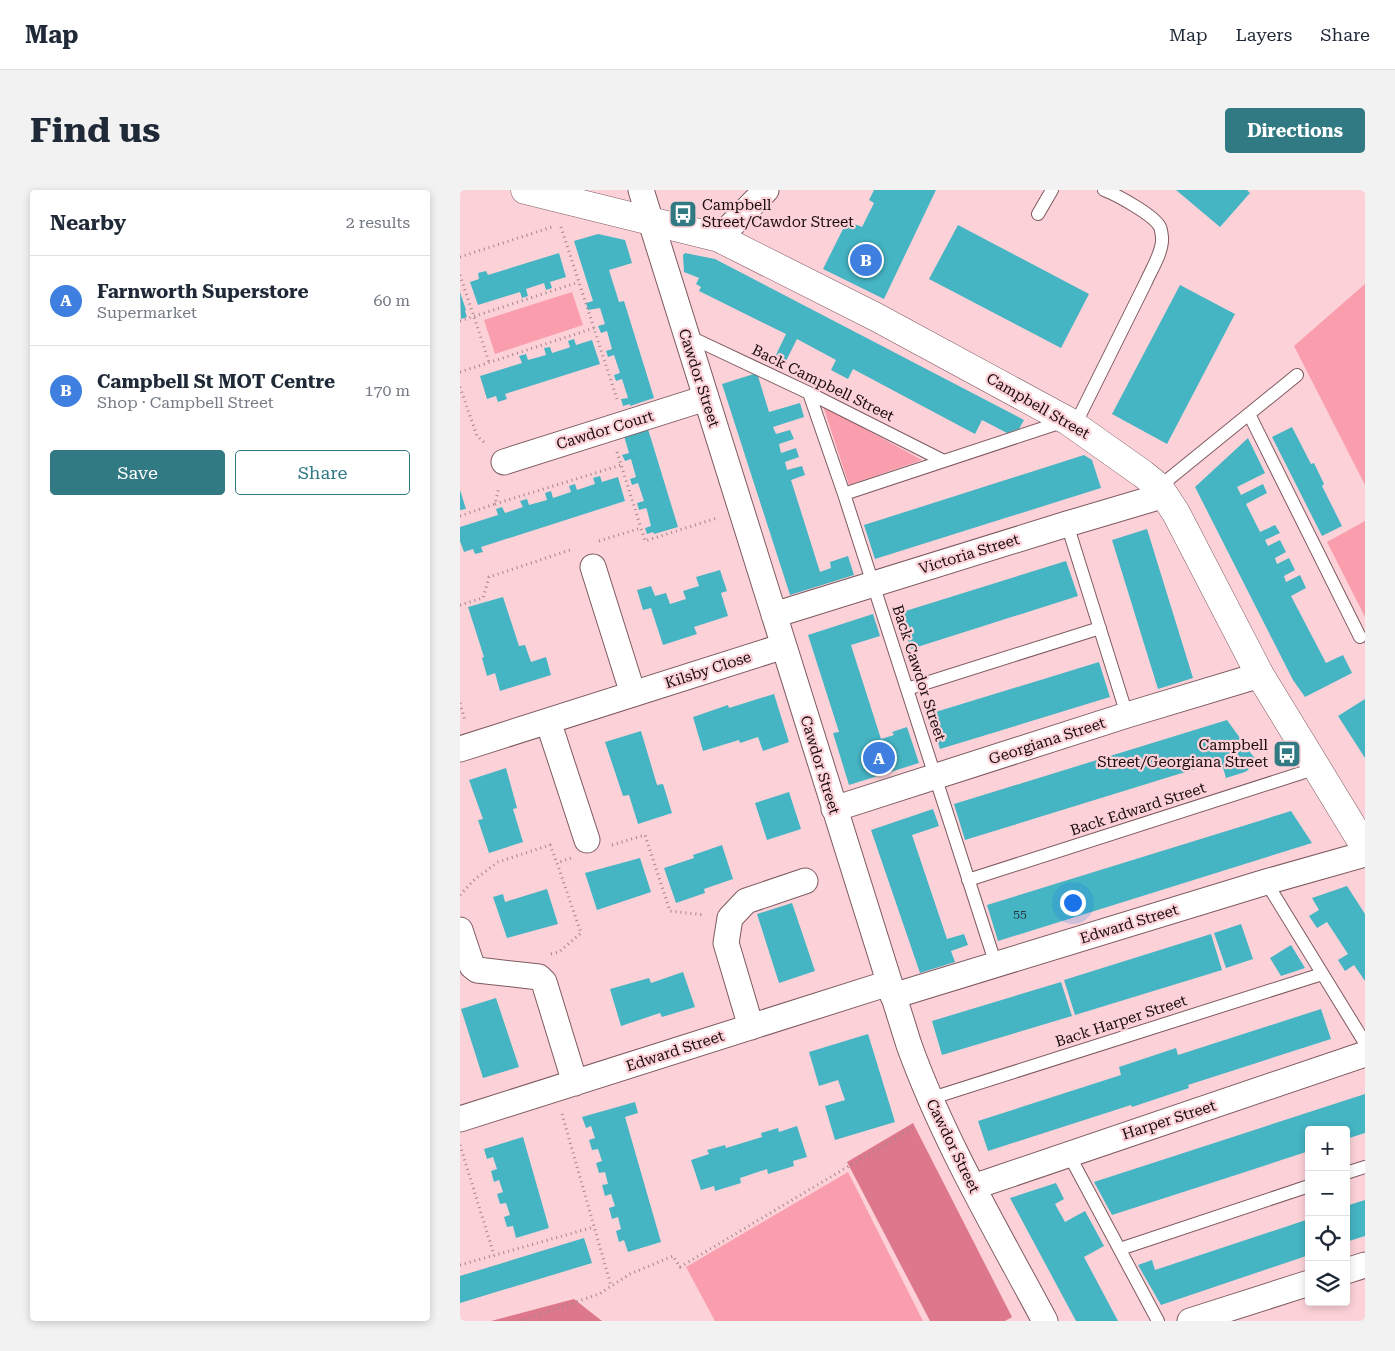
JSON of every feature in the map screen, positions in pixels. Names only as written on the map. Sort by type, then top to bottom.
[{"type":"street","name":"Campbell Street","points":[[525,190],[719,238],[876,317],[1071,423],[1143,474],[1162,491],[1176,513],[1260,676],[1365,847]]},
{"type":"street","name":"Cawdor Street","points":[[640,190],[909,1046],[933,1106],[973,1187],[1045,1321]]},
{"type":"street","points":[[719,238],[766,190]]},
{"type":"street","name":"Cawdor Court","points":[[504,462],[706,398]]},
{"type":"street","name":"Victoria Street","points":[[774,615],[1067,524],[1162,491]]},
{"type":"street","points":[[590,556],[633,694]]},
{"type":"street","name":"Kilsby Close","points":[[460,749],[784,646]]},
{"type":"street","name":"Georgiana Street","points":[[834,809],[1127,715],[1260,676]]},
{"type":"street","points":[[548,722],[581,849]]},
{"type":"street","name":"Edward Street","points":[[460,1119],[751,1027],[891,990],[996,965],[1266,882],[1365,854]]},
{"type":"street","points":[[751,1027],[726,943],[730,918],[746,901],[805,881]]},
{"type":"street","points":[[460,930],[472,966],[477,970],[539,976],[544,982],[565,1086]]},
{"type":"street","name":"Harper Street","points":[[973,1187],[1365,1054]]},
{"type":"street","points":[[1350,1270],[1365,1265]]},
{"type":"street","points":[[1190,1321],[1305,1284]]},
{"type":"lane","points":[[1038,214],[1052,190]]},
{"type":"lane","points":[[844,494],[944,461],[1071,423],[1146,282],[1162,240],[1160,227],[1148,216],[1104,190]]},
{"type":"lane","name":"Back Campbell Street","points":[[686,335],[809,393],[944,461]]},
{"type":"lane","points":[[1162,491],[1249,414],[1297,375]]},
{"type":"lane","name":"Back Cawdor Street","points":[[809,393],[844,494],[996,965]]},
{"type":"lane","points":[[1249,414],[1360,637]]},
{"type":"lane","points":[[1067,524],[1127,715]]},
{"type":"lane","points":[[907,689],[1100,628]]},
{"type":"lane","name":"Back Edward Street","points":[[968,880],[1317,768]]},
{"type":"lane","points":[[1266,882],[1365,1043]]},
{"type":"lane","name":"Back Harper Street","points":[[933,1106],[1322,974]]},
{"type":"lane","points":[[1068,1154],[1158,1321]]},
{"type":"lane","points":[[1350,1172],[1365,1167]]},
{"type":"lane","points":[[1120,1249],[1305,1187]]},
{"type":"path","points":[[460,257],[560,224],[594,328],[617,426],[621,465],[645,541],[741,510]]},
{"type":"path","points":[[460,275],[490,362]]},
{"type":"path","points":[[460,321],[578,282]]},
{"type":"path","points":[[460,372],[594,328]]},
{"type":"path","points":[[460,386],[477,436],[504,462],[495,504]]},
{"type":"path","points":[[460,516],[621,465]]},
{"type":"path","points":[[460,605],[483,598],[489,577],[590,556],[641,528]]},
{"type":"path","points":[[631,839],[645,835],[670,911],[730,918]]},
{"type":"path","points":[[460,895],[475,879],[498,862],[550,846],[581,933],[560,952],[534,960],[539,976]]},
{"type":"path","points":[[557,863],[581,849]]},
{"type":"path","points":[[565,1086],[594,1227],[611,1286]]},
{"type":"path","points":[[520,1321],[599,1294],[630,1274],[673,1256],[680,1267],[933,1106]]},
{"type":"path","points":[[460,1145],[494,1255]]},
{"type":"path","points":[[460,1265],[594,1227]]},
{"type":"shaded area","points":[[1365,284],[1365,485],[1294,346]]},
{"type":"shaded area","points":[[572,292],[583,325],[495,354],[484,320]]},
{"type":"shaded area","points":[[823,406],[922,460],[849,485]]},
{"type":"shaded area","points":[[1365,521],[1365,617],[1327,542]]},
{"type":"shaded area","points":[[913,1123],[1012,1317],[1005,1321],[930,1321],[847,1162]]},
{"type":"shaded area","points":[[848,1172],[923,1321],[715,1321],[686,1267]]},
{"type":"shaded area","points":[[574,1299],[602,1321],[491,1321]]},
{"type":"building","points":[[874,190],[936,190],[884,299],[823,269],[847,221],[862,227],[874,203],[869,200]]},
{"type":"building","points":[[1176,190],[1247,190],[1250,193],[1220,227]]},
{"type":"building","points":[[958,225],[1089,294],[1061,348],[929,279]]},
{"type":"building","points":[[598,234],[625,240],[632,263],[609,270],[619,302],[624,301],[654,398],[630,406],[630,404],[623,406],[621,399],[628,398],[622,379],[616,381],[614,375],[620,373],[614,355],[608,357],[606,351],[612,349],[607,331],[601,333],[598,326],[605,324],[600,308],[588,310],[586,303],[593,301],[574,241]]},
{"type":"building","points":[[559,253],[566,277],[550,282],[552,288],[546,290],[544,283],[526,289],[528,296],[522,298],[520,292],[478,305],[470,282],[479,279],[478,273],[486,271],[488,275]]},
{"type":"building","points":[[685,253],[715,259],[1024,420],[1019,429],[1007,433],[982,420],[975,434],[853,369],[848,379],[831,370],[836,360],[797,339],[785,363],[775,357],[786,334],[699,291],[701,287],[696,284],[699,278],[684,272],[683,255]]},
{"type":"building","points":[[1180,285],[1235,314],[1167,444],[1112,414]]},
{"type":"building","points":[[460,292],[467,317],[461,319]]},
{"type":"building","points":[[574,339],[576,345],[592,340],[600,364],[505,394],[507,399],[498,402],[496,396],[487,399],[480,376],[522,363],[519,356],[526,354],[528,360],[546,355],[544,348],[550,347],[552,353],[568,348],[570,347],[568,341]]},
{"type":"building","points":[[757,373],[769,412],[800,403],[804,417],[773,427],[776,434],[790,430],[794,439],[779,444],[781,453],[796,448],[799,457],[785,462],[787,470],[802,466],[805,475],[791,480],[820,572],[831,568],[830,562],[848,556],[854,575],[790,595],[722,384]]},
{"type":"building","points":[[1292,427],[1311,464],[1314,463],[1324,484],[1322,486],[1342,526],[1322,536],[1272,437]]},
{"type":"building","points":[[648,429],[678,527],[654,534],[653,532],[647,534],[645,528],[651,526],[646,508],[639,510],[637,503],[644,501],[638,483],[632,485],[630,479],[636,477],[631,459],[625,461],[622,455],[629,453],[624,436]]},
{"type":"building","points":[[1248,438],[1265,473],[1237,487],[1241,495],[1263,484],[1267,493],[1246,504],[1260,532],[1275,525],[1280,533],[1265,540],[1268,546],[1280,540],[1286,552],[1275,558],[1277,564],[1289,558],[1295,570],[1284,576],[1286,582],[1300,575],[1306,588],[1291,596],[1326,663],[1343,655],[1352,673],[1305,697],[1293,680],[1195,487]]},
{"type":"building","points":[[1084,455],[1092,460],[1101,488],[875,559],[864,525]]},
{"type":"building","points":[[600,476],[602,482],[618,477],[625,501],[481,547],[483,552],[475,554],[473,549],[464,552],[460,541],[460,527],[498,515],[496,509],[502,507],[505,513],[523,507],[520,501],[527,499],[529,505],[547,500],[545,493],[551,491],[553,498],[571,492],[569,486],[575,484],[577,490],[595,484],[593,478]]},
{"type":"building","points":[[460,490],[466,509],[460,510]]},
{"type":"building","points":[[1147,529],[1193,678],[1158,689],[1112,540]]},
{"type":"building","points":[[1066,561],[1078,596],[911,649],[899,613]]},
{"type":"building","points":[[720,570],[727,591],[721,593],[728,616],[694,627],[697,634],[663,645],[651,608],[643,610],[637,590],[651,586],[655,596],[666,593],[670,604],[686,599],[683,591],[699,586],[696,577]]},
{"type":"building","points":[[503,597],[519,646],[525,645],[531,662],[546,657],[551,675],[500,691],[495,673],[487,676],[482,658],[484,657],[468,607]]},
{"type":"building","points":[[873,614],[880,636],[851,645],[881,739],[894,735],[892,732],[907,727],[919,763],[849,785],[833,733],[839,732],[808,635]]},
{"type":"building","points":[[1099,662],[1110,697],[940,749],[929,714]]},
{"type":"building","points":[[774,694],[789,742],[763,751],[758,737],[740,743],[739,740],[703,751],[693,717],[728,705],[729,708]]},
{"type":"building","points":[[1365,699],[1365,758],[1338,716]]},
{"type":"building","points":[[1227,720],[1258,763],[1245,772],[1226,778],[1221,761],[965,840],[954,804]]},
{"type":"building","points":[[641,731],[657,785],[663,784],[672,813],[638,824],[629,795],[623,796],[605,742]]},
{"type":"building","points":[[506,768],[517,808],[513,809],[523,842],[489,853],[478,820],[483,819],[469,780]]},
{"type":"building","points":[[789,792],[801,829],[767,840],[755,803]]},
{"type":"building","points":[[933,809],[939,826],[912,835],[947,939],[964,934],[968,945],[951,951],[955,962],[920,973],[871,830]]},
{"type":"building","points":[[1291,811],[1312,843],[998,941],[987,905]]},
{"type":"building","points":[[722,845],[733,879],[704,889],[705,893],[676,903],[664,868],[694,858],[693,855]]},
{"type":"building","points":[[640,858],[651,892],[597,910],[585,873]]},
{"type":"building","points":[[1347,886],[1365,914],[1365,981],[1354,965],[1345,971],[1338,960],[1348,954],[1327,922],[1317,928],[1309,916],[1319,910],[1312,898]]},
{"type":"building","points":[[547,889],[558,924],[507,938],[493,897],[503,894],[505,902]]},
{"type":"building","points":[[792,903],[815,971],[779,983],[757,914]]},
{"type":"building","points":[[1241,924],[1253,959],[1226,968],[1214,933]]},
{"type":"building","points":[[1211,934],[1222,970],[1075,1015],[1064,980]]},
{"type":"building","points":[[1291,945],[1305,968],[1281,976],[1270,958]]},
{"type":"building","points":[[683,972],[695,1007],[662,1017],[660,1013],[621,1026],[610,989],[649,978],[651,983]]},
{"type":"building","points":[[1061,982],[1072,1016],[942,1055],[932,1021]]},
{"type":"building","points":[[496,998],[519,1067],[483,1078],[461,1009]]},
{"type":"building","points":[[1321,1009],[1331,1039],[1188,1085],[1189,1088],[1132,1107],[1131,1105],[988,1151],[978,1121],[1121,1075],[1119,1067],[1176,1048],[1178,1055]]},
{"type":"building","points":[[868,1034],[895,1122],[835,1140],[825,1106],[845,1100],[838,1080],[819,1086],[809,1052]]},
{"type":"building","points":[[1365,1094],[1365,1133],[1350,1138],[1350,1126],[1305,1126],[1305,1152],[1239,1174],[1112,1215],[1094,1182]]},
{"type":"building","points":[[635,1102],[638,1113],[625,1117],[661,1242],[628,1252],[624,1240],[619,1242],[616,1231],[621,1229],[618,1217],[612,1219],[609,1208],[615,1206],[611,1194],[605,1196],[602,1185],[608,1184],[605,1172],[599,1173],[596,1163],[602,1161],[598,1149],[592,1150],[589,1140],[595,1138],[591,1126],[586,1128],[582,1117]]},
{"type":"building","points":[[797,1126],[807,1157],[793,1161],[794,1166],[768,1174],[767,1169],[740,1178],[741,1183],[715,1191],[714,1186],[701,1190],[691,1160],[709,1154],[707,1150],[725,1145],[726,1148],[762,1137],[761,1133],[778,1128],[779,1132]]},
{"type":"building","points":[[523,1137],[549,1228],[516,1238],[513,1226],[507,1227],[504,1217],[510,1215],[506,1203],[500,1204],[497,1194],[503,1192],[499,1180],[494,1182],[491,1171],[497,1169],[493,1157],[487,1159],[484,1149]]},
{"type":"building","points":[[1056,1183],[1064,1199],[1055,1204],[1065,1222],[1085,1211],[1104,1246],[1084,1257],[1118,1321],[1076,1321],[1010,1198]]},
{"type":"building","points":[[1365,1200],[1365,1236],[1350,1241],[1350,1216],[1350,1205]]},
{"type":"building","points":[[1305,1220],[1305,1256],[1161,1305],[1138,1265],[1152,1260],[1155,1270]]},
{"type":"building","points":[[584,1238],[592,1263],[460,1303],[460,1276]]},
{"type":"place","name":"Campbell Street/Cawdor Street","points":[[683,214]]},
{"type":"place","name":"Campbell St MOT Centre","points":[[866,260]]},
{"type":"place","name":"Campbell Street/Georgiana Street","points":[[1287,754]]},
{"type":"place","name":"Farnworth Superstore","points":[[879,758]]}]
